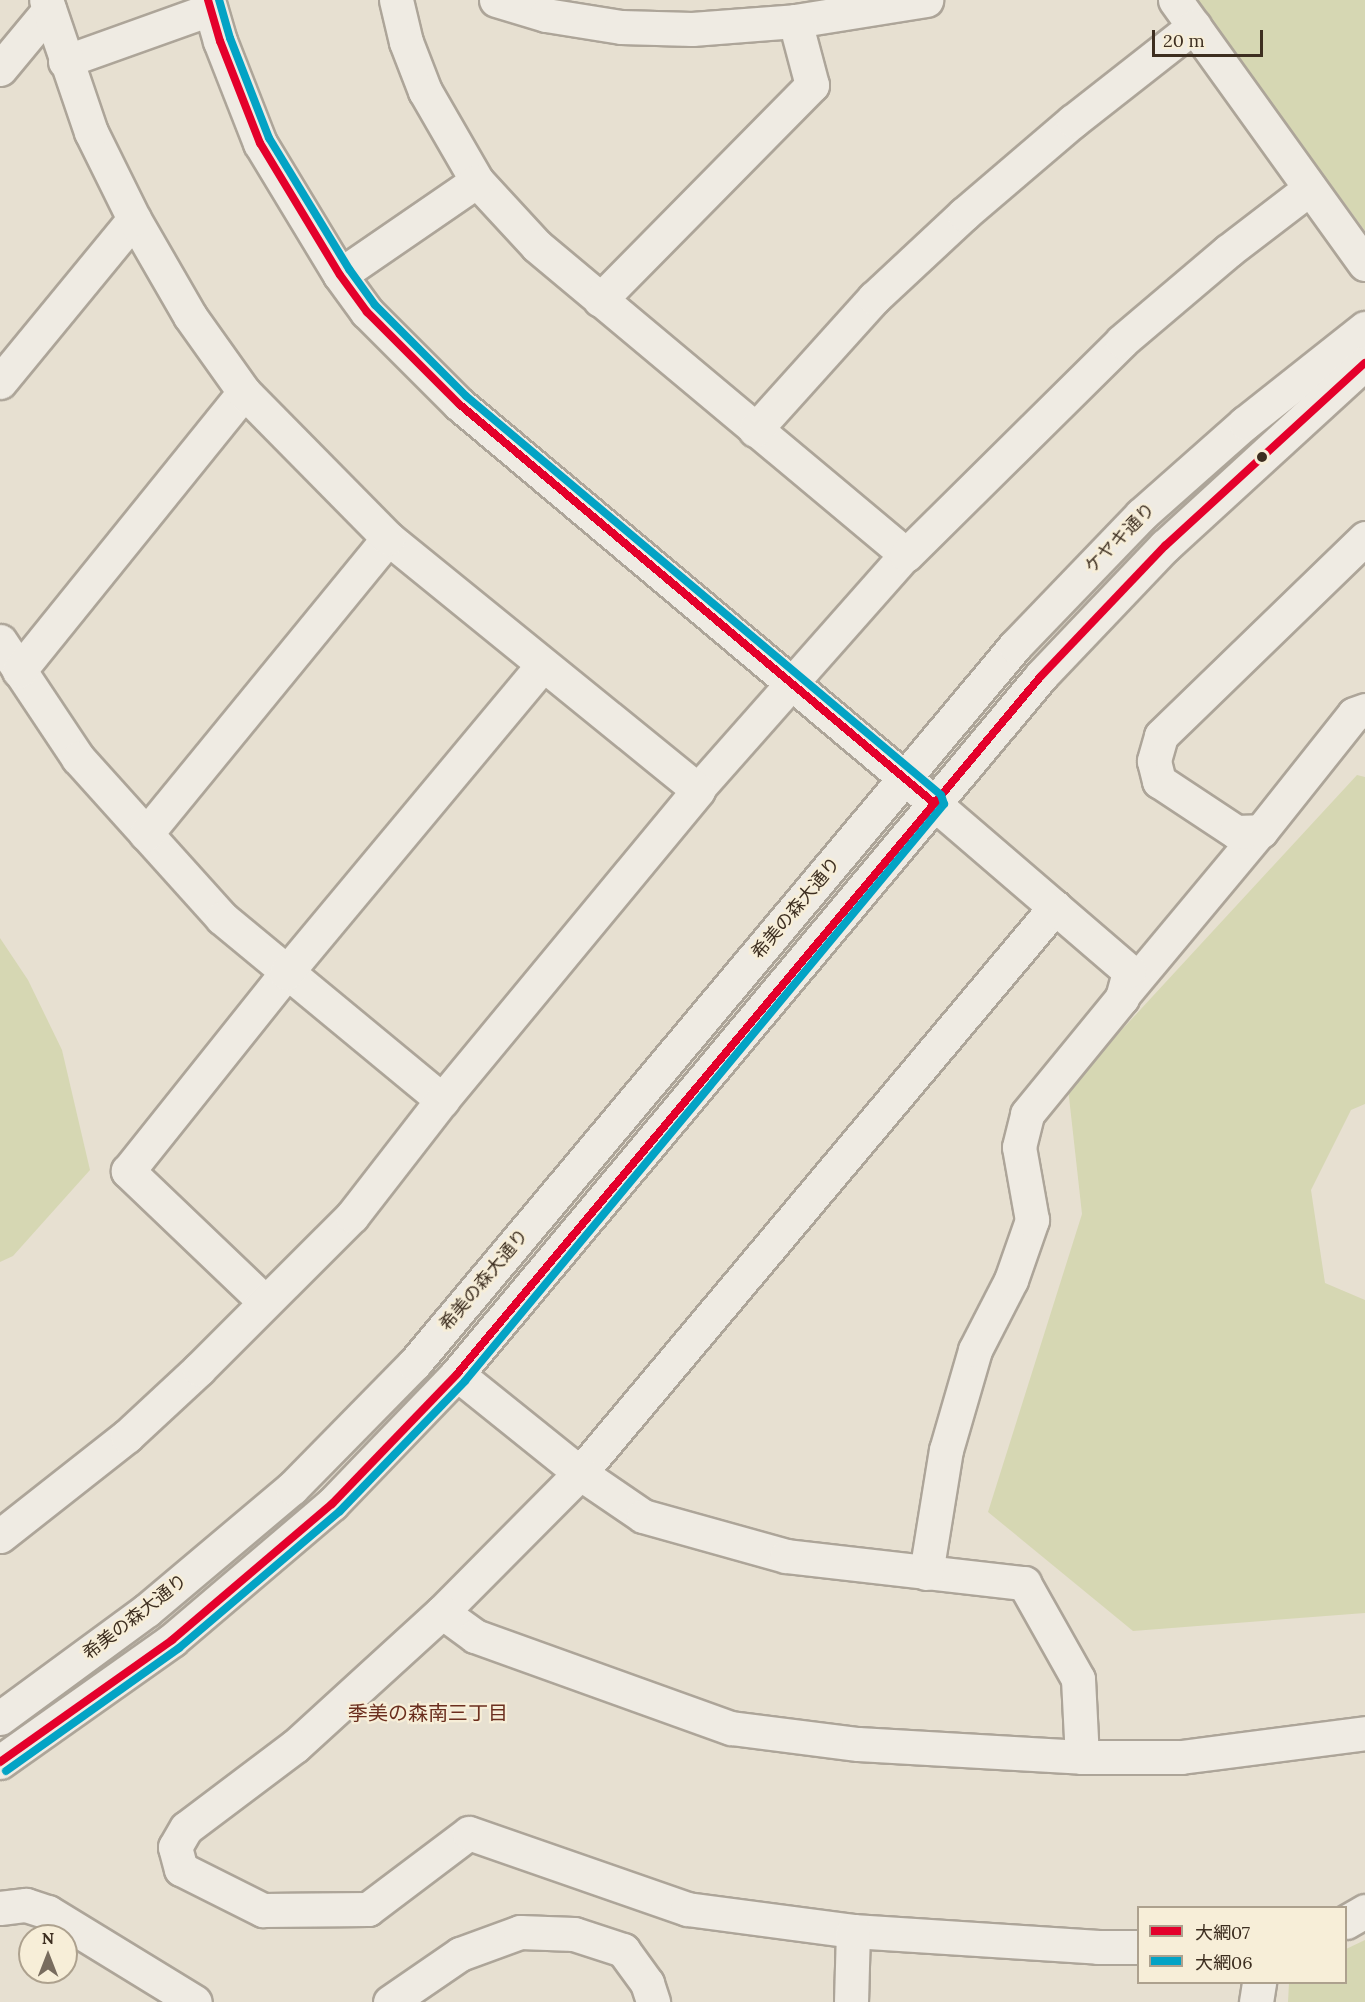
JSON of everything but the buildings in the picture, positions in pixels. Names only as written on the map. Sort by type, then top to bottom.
[{"type":"street","points":[[396,0],[406,42],[425,91],[477,181],[537,246],[906,555]]},
{"type":"street","points":[[496,0],[546,15],[621,27],[692,29],[795,21],[926,0]]},
{"type":"street","points":[[1175,0],[1365,264]]},
{"type":"street","points":[[48,5],[65,63],[91,132],[134,219],[190,316],[244,392],[388,538],[698,790]]},
{"type":"street","points":[[0,69],[48,5]]},
{"type":"street","points":[[65,63],[209,5],[260,143],[340,275],[367,312],[459,404],[793,683],[1129,971],[1122,998]]},
{"type":"street","points":[[600,300],[812,85],[795,21]]},
{"type":"street","points":[[755,430],[874,298],[964,214],[1073,121],[1194,26]]},
{"type":"street","points":[[340,275],[477,181]]},
{"type":"street","points":[[0,1536],[127,1437],[199,1369],[352,1216],[442,1100],[698,790],[906,555],[1122,341],[1228,251],[1310,188]]},
{"type":"street","points":[[0,382],[134,219]]},
{"type":"street","name":"ケヤキ通り","points":[[904,778],[1015,645],[1141,515],[1245,423],[1365,328]]},
{"type":"street","name":"ケヤキ通り","points":[[934,803],[1041,676],[1165,546],[1365,363]]},
{"type":"street","points":[[20,671],[244,392]]},
{"type":"street","points":[[146,834],[388,538]]},
{"type":"street","points":[[1261,831],[1236,832],[1159,781],[1154,761],[1161,736],[1365,538]]},
{"type":"street","points":[[0,641],[78,758],[222,918],[442,1100]]},
{"type":"street","points":[[265,1302],[128,1171],[286,973],[543,665]]},
{"type":"street","points":[[926,1573],[946,1450],[975,1350],[1011,1280],[1032,1220],[1019,1146],[1027,1114],[1261,831],[1354,714],[1365,710]]},
{"type":"street","name":"希美の森大通り","points":[[0,1718],[147,1610],[292,1488],[414,1364],[904,778]]},
{"type":"street","points":[[0,1762],[172,1640],[332,1504],[457,1374],[934,803]]},
{"type":"street","points":[[1055,907],[580,1473],[442,1612],[295,1746],[186,1828],[175,1847],[181,1869],[262,1910],[368,1909],[469,1833],[687,1909],[853,1931],[1098,1947],[1137,1947]]},
{"type":"street","points":[[457,1374],[580,1473],[643,1516],[786,1556],[1024,1583],[1078,1679],[1082,1757]]},
{"type":"street","points":[[442,1612],[475,1636],[731,1728],[858,1744],[1082,1757],[1181,1757],[1365,1733]]},
{"type":"street","points":[[0,1908],[26,1905],[48,1912],[195,2002]]},
{"type":"street","points":[[1347,1921],[1365,1911]]},
{"type":"street","points":[[850,2002],[853,1931]]},
{"type":"street","points":[[390,2002],[460,1953],[520,1932],[574,1934],[623,1950],[647,1983],[652,2002]]},
{"type":"street","points":[[1256,2002],[1259,1984]]},
{"type":"green space","points":[[1196,0],[1365,0],[1365,231]]},
{"type":"green space","points":[[1357,775],[1365,777],[1365,1104],[1351,1110],[1311,1190],[1325,1283],[1365,1300],[1365,1613],[1133,1631],[988,1512],[1082,1214],[1068,1088]]},
{"type":"green space","points":[[0,938],[28,980],[62,1050],[90,1170],[13,1256],[0,1262]]},
{"type":"green space","points":[[1365,1940],[1365,2002],[1288,2002],[1289,1984],[1347,1984],[1347,1949]]},
{"type":"transit line","name":"大網07","points":[[208,0],[220,41],[260,143],[340,275],[367,312],[459,404],[934,803]]},
{"type":"transit line","name":"大網06","points":[[6,1771],[179,1648],[340,1511],[465,1381],[944,804],[941,795],[466,396],[375,305],[349,269],[269,138],[230,38],[219,0]]},
{"type":"transit line","name":"大網07","points":[[0,1762],[172,1640],[332,1504],[457,1374],[1041,676],[1165,546],[1365,363]]},
{"type":"district","name":"季美の森南三丁目","points":[[428,1712]]}]
